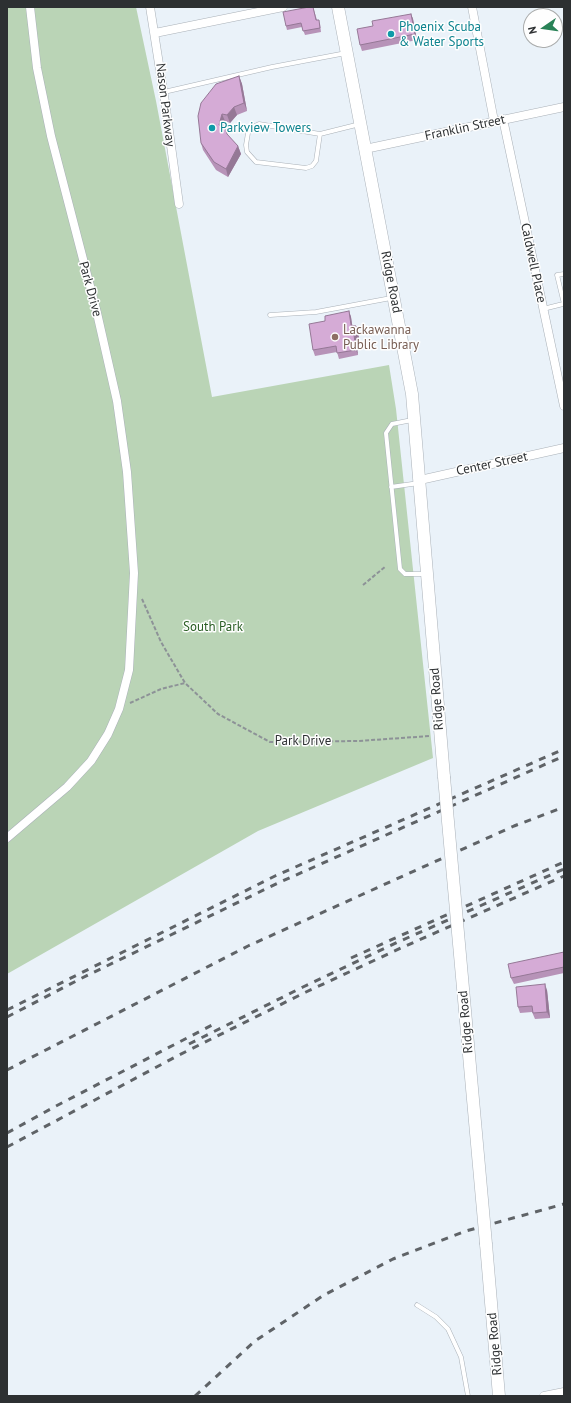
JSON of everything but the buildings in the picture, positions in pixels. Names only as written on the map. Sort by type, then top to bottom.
[{"type":"main road","name":"Ridge Road","points":[[338,7],[412,394],[428,574],[440,735],[499,1396]]},
{"type":"street","name":"Park Drive","points":[[7,838],[67,787],[91,761],[108,734],[119,709],[129,670],[134,573],[127,472],[117,401],[108,358],[51,136],[37,68],[30,7]]},
{"type":"street","name":"Nason Parkway","points":[[150,7],[164,92],[179,204]]},
{"type":"street","points":[[155,33],[283,7]]},
{"type":"street","name":"Caldwell Place","points":[[472,7],[543,309],[564,406]]},
{"type":"street","name":"Franklin Street","points":[[365,149],[564,107]]},
{"type":"street","name":"Center Street","points":[[420,482],[564,448]]},
{"type":"street","points":[[544,1396],[564,1392]]},
{"type":"lane","points":[[164,92],[272,67],[347,53]]},
{"type":"lane","points":[[320,134],[316,161],[312,166],[306,168],[256,162],[247,152],[246,145],[248,133],[253,127],[259,124],[320,134],[360,124]]},
{"type":"lane","points":[[543,309],[564,304],[557,275],[564,274]]},
{"type":"lane","points":[[270,315],[316,312],[394,298]]},
{"type":"lane","points":[[414,419],[392,424],[386,433],[400,569],[405,574],[428,574]]},
{"type":"lane","points":[[391,487],[420,482]]},
{"type":"lane","points":[[417,1305],[436,1317],[448,1329],[461,1357],[468,1396]]},
{"type":"path","points":[[363,585],[386,566]]},
{"type":"path","name":"Park Drive","points":[[141,594],[161,642],[185,683],[218,714],[270,742],[358,741],[440,735]]},
{"type":"path","points":[[119,709],[141,696],[185,683]]},
{"type":"green space","name":"South Park","points":[[7,7],[136,7],[156,101],[212,397],[389,365],[396,409],[433,758],[258,831],[7,974]]},
{"type":"railway","points":[[7,1010],[275,876],[564,749]]},
{"type":"railway","points":[[7,1017],[82,978],[278,883],[564,756]]},
{"type":"railway","points":[[7,1070],[248,946],[514,826],[564,807]]},
{"type":"railway","points":[[351,958],[564,862]]},
{"type":"railway","points":[[189,1044],[303,987],[398,942],[564,869]]},
{"type":"railway","points":[[7,1147],[179,1055],[306,992],[564,876]]},
{"type":"railway","points":[[7,1133],[216,1023]]},
{"type":"railway","points":[[195,1396],[255,1341],[324,1295],[393,1259],[466,1231],[564,1204]]},
{"type":"place","name":"Phoenix Scuba & Water Sports","points":[[391,34]]},
{"type":"place","name":"Parkview Towers","points":[[212,128]]},
{"type":"place","name":"Lackawanna Public Library","points":[[335,337]]}]
